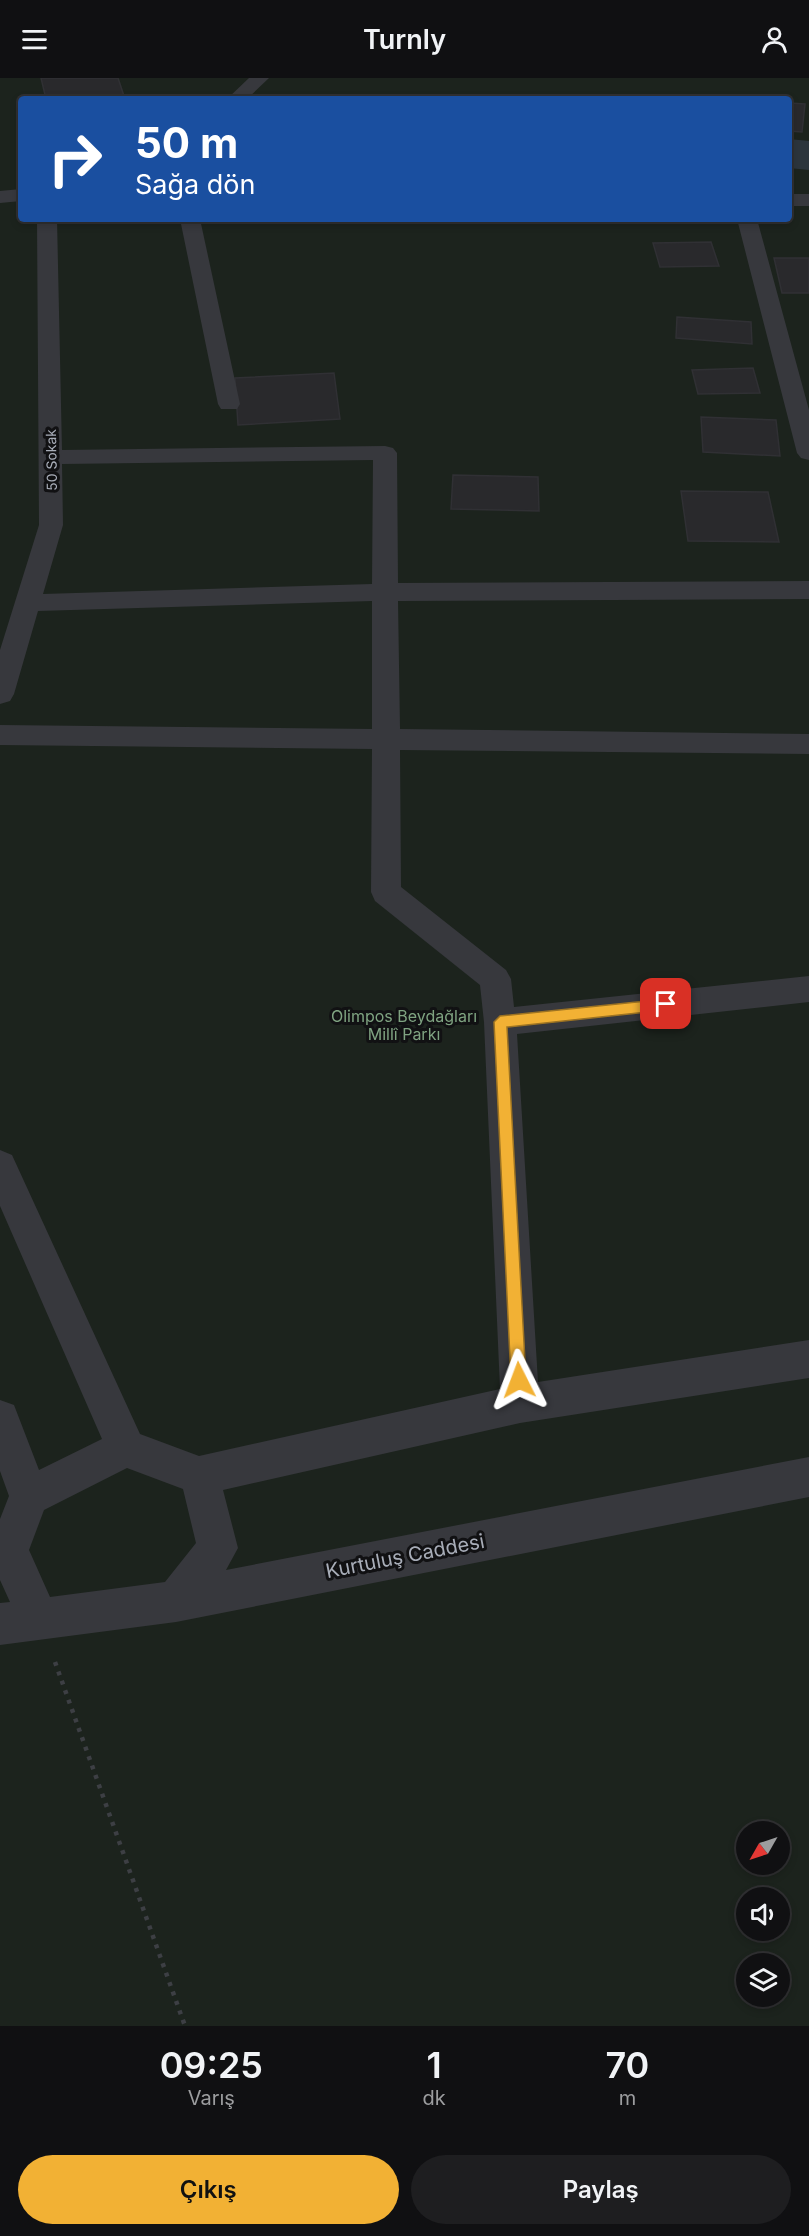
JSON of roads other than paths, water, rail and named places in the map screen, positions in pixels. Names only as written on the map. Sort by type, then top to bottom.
[{"type":"street","points":[[240,96],[261,78]]},
{"type":"street","points":[[0,197],[18,195]]},
{"type":"street","points":[[792,200],[809,200]]},
{"type":"street","name":"50 Sokak","points":[[0,694],[51,525],[47,222]]},
{"type":"street","points":[[191,222],[228,404]]},
{"type":"street","points":[[748,222],[809,453]]},
{"type":"street","points":[[51,457],[385,453],[386,892],[495,979],[500,1022],[520,1404]]},
{"type":"street","points":[[28,603],[385,592],[809,590]]},
{"type":"street","points":[[0,735],[809,744]]},
{"type":"street","points":[[500,1022],[809,989]]},
{"type":"street","points":[[0,1166],[126,1448],[199,1476],[520,1404],[809,1359]]},
{"type":"street","points":[[0,1419],[29,1496]]},
{"type":"street","points":[[39,1619],[4,1558],[29,1496],[126,1448]]},
{"type":"street","points":[[176,1601],[218,1548],[199,1476]]},
{"type":"street","name":"Kurtuluş Caddesi","points":[[0,1624],[176,1601],[809,1477]]},
{"type":"park label","name":"Olimpos Beydağları Millî Parkı","points":[[404,1025]]}]
